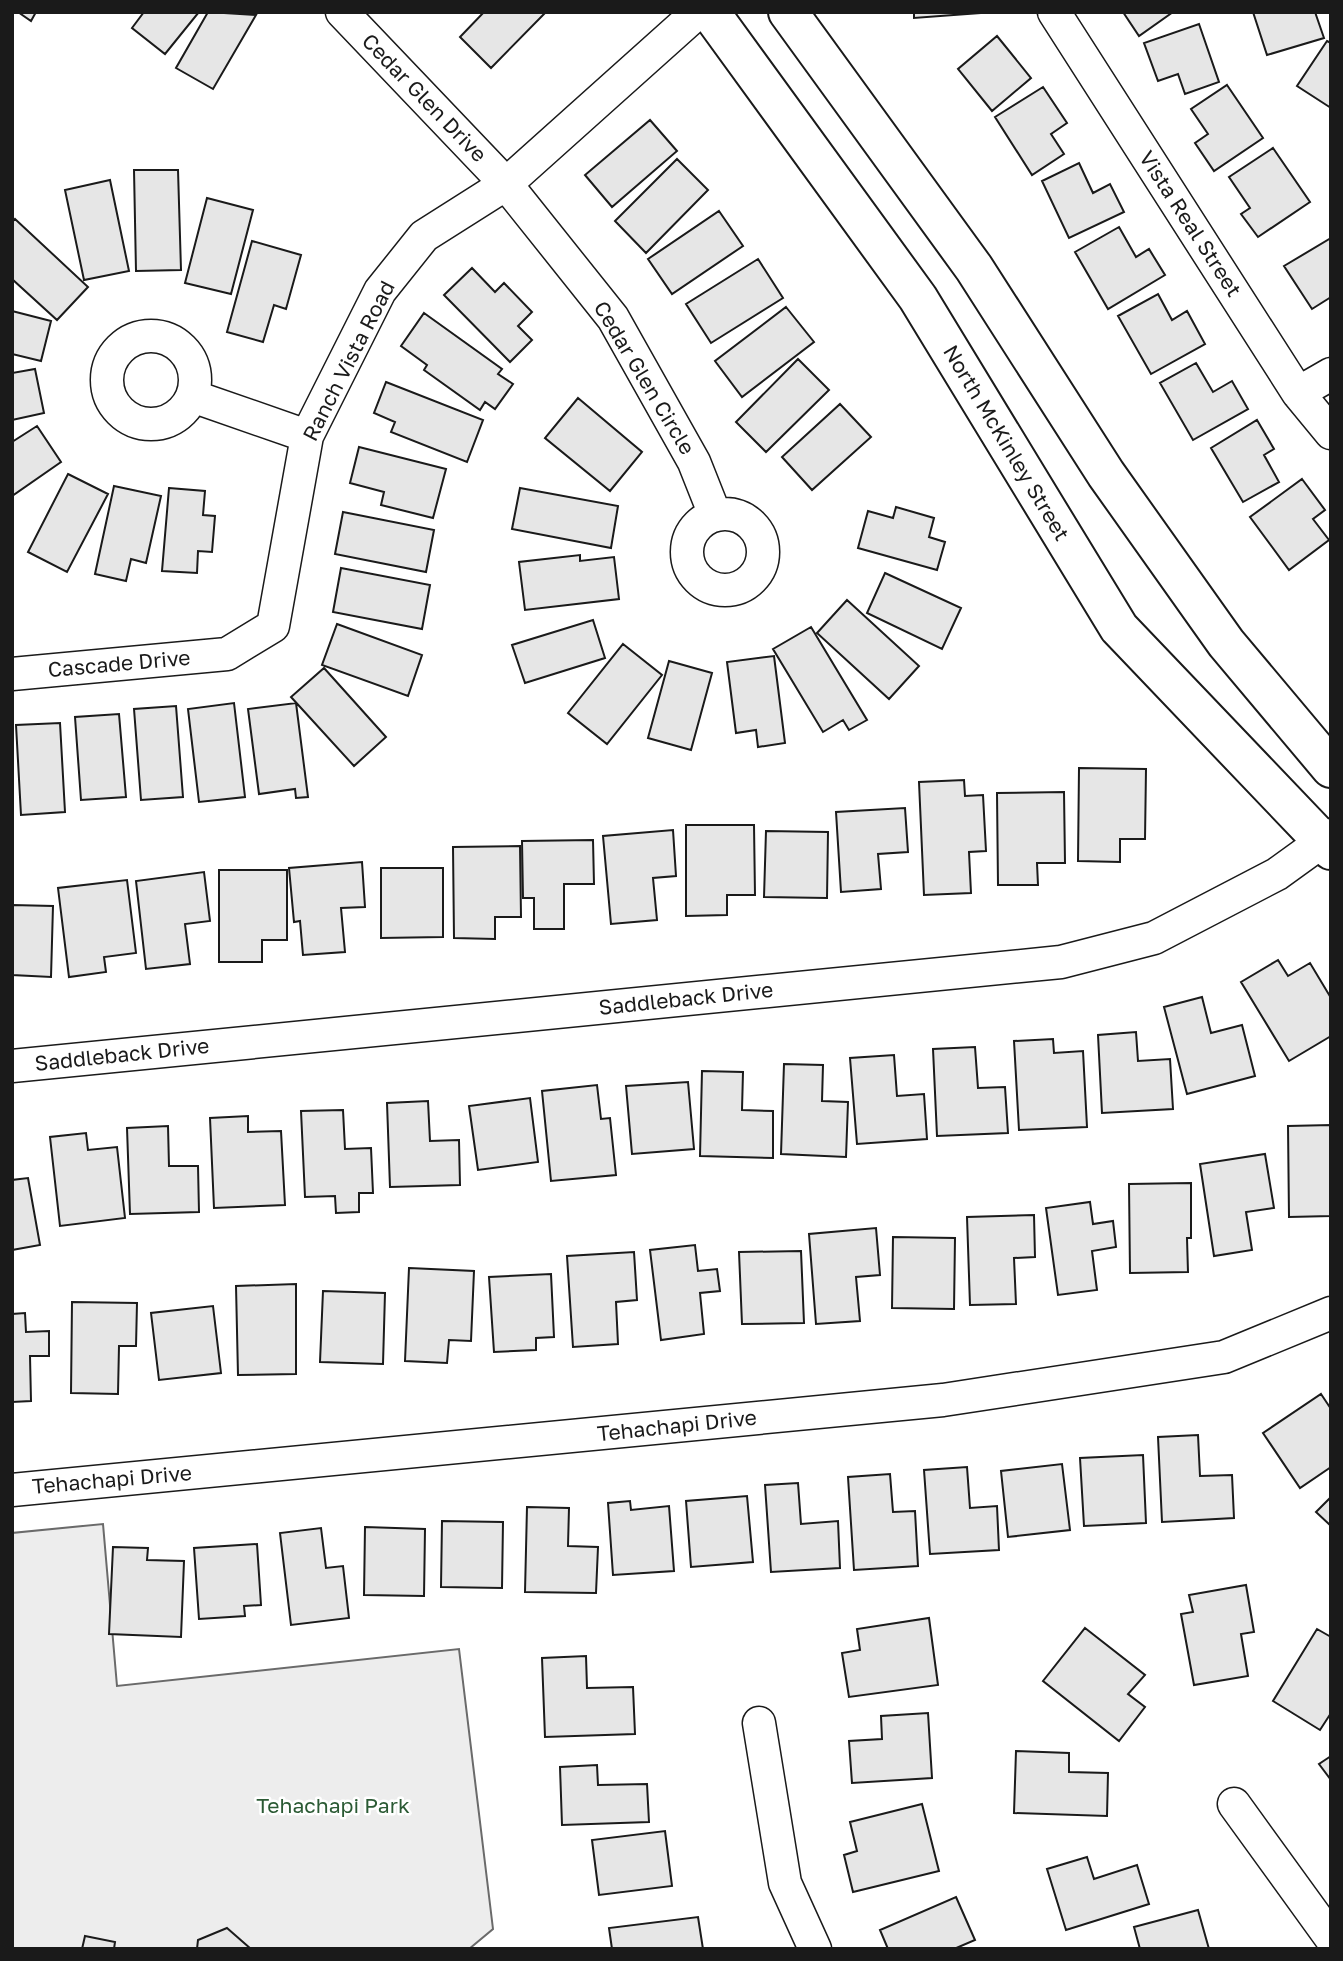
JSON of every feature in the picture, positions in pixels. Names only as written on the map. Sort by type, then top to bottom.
[{"type":"main road","name":"North McKinley Street","points":[[710,12],[918,298],[1119,628],[1328,842]]},
{"type":"main road","points":[[788,12],[974,268],[1106,474],[1226,643],[1331,768]]},
{"type":"street","name":"Cedar Glen Drive","points":[[342,12],[506,184]]},
{"type":"street","name":"Ranch Vista Road","points":[[227,654],[273,626],[307,436],[380,291],[424,236],[506,184],[698,12]]},
{"type":"street","name":"Vista Real Street","points":[[1054,12],[1298,393],[1331,433]]},
{"type":"street","name":"Cedar Glen Circle","points":[[506,184],[612,318],[694,462],[715,515]]},
{"type":"street","points":[[1298,393],[1331,374]]},
{"type":"street","points":[[192,396],[307,436]]},
{"type":"street","name":"Cascade Drive","points":[[12,674],[227,654]]},
{"type":"street","name":"Saddleback Drive","points":[[12,1066],[1061,962],[1154,938],[1277,874],[1328,842]]},
{"type":"street","name":"Tehachapi Drive","points":[[12,1490],[943,1400],[1224,1357],[1331,1313]]},
{"type":"street","points":[[760,1723],[785,1883],[815,1949]]},
{"type":"street","points":[[1234,1804],[1331,1938]]},
{"type":"shaded area","name":"Tehachapi Park","points":[[103,1524],[117,1686],[459,1649],[493,1929],[469,1949],[12,1949],[12,1533]]},
{"type":"building","points":[[18,12],[36,12],[31,21]]},
{"type":"building","points":[[144,12],[199,12],[165,54],[132,28]]},
{"type":"building","points":[[208,12],[256,15],[213,89],[176,68]]},
{"type":"building","points":[[484,12],[546,12],[491,68],[460,37]]},
{"type":"building","points":[[914,12],[980,12],[980,13],[914,18]]},
{"type":"building","points":[[1123,12],[1173,12],[1139,36]]},
{"type":"building","points":[[1253,12],[1315,12],[1324,38],[1267,55]]},
{"type":"building","points":[[1199,24],[1219,82],[1185,94],[1178,74],[1158,81],[1144,43]]},
{"type":"building","points":[[997,36],[1031,78],[992,111],[958,69]]},
{"type":"building","points":[[1327,41],[1331,43],[1331,108],[1297,86]]},
{"type":"building","points":[[1227,85],[1263,138],[1214,171],[1195,143],[1208,134],[1191,109]]},
{"type":"building","points":[[1043,87],[1067,123],[1051,134],[1064,154],[1032,175],[995,117]]},
{"type":"building","points":[[650,120],[677,151],[612,207],[585,175]]},
{"type":"building","points":[[1273,148],[1310,202],[1258,237],[1241,214],[1250,208],[1229,177]]},
{"type":"building","points":[[677,159],[708,190],[646,253],[615,221]]},
{"type":"building","points":[[1079,163],[1093,193],[1110,184],[1124,212],[1069,238],[1042,181]]},
{"type":"building","points":[[134,170],[178,170],[181,270],[136,271]]},
{"type":"building","points":[[110,180],[129,271],[84,280],[65,190]]},
{"type":"building","points":[[207,198],[253,210],[231,294],[185,283]]},
{"type":"building","points":[[719,211],[743,246],[672,294],[648,259]]},
{"type":"building","points":[[15,219],[88,287],[57,320],[12,279],[12,222]]},
{"type":"building","points":[[1119,227],[1136,257],[1149,249],[1165,275],[1108,309],[1075,252]]},
{"type":"building","points":[[1331,238],[1331,297],[1312,309],[1284,266]]},
{"type":"building","points":[[252,241],[301,255],[286,309],[274,305],[263,342],[227,332]]},
{"type":"building","points":[[758,259],[783,298],[711,343],[686,304]]},
{"type":"building","points":[[472,268],[495,292],[504,283],[532,312],[518,326],[532,340],[510,362],[444,295]]},
{"type":"building","points":[[1158,294],[1172,320],[1187,311],[1205,344],[1151,374],[1118,316]]},
{"type":"building","points":[[786,307],[814,342],[742,397],[715,361]]},
{"type":"building","points":[[12,311],[51,321],[41,361],[12,354]]},
{"type":"building","points":[[424,313],[502,369],[498,374],[513,384],[495,409],[485,402],[480,410],[424,370],[427,365],[401,346]]},
{"type":"building","points":[[798,359],[829,390],[766,452],[736,422]]},
{"type":"building","points":[[1196,363],[1213,392],[1232,381],[1248,409],[1193,440],[1160,383]]},
{"type":"building","points":[[35,369],[44,413],[12,420],[12,373]]},
{"type":"building","points":[[386,382],[483,420],[467,462],[391,432],[395,422],[374,413]]},
{"type":"building","points":[[578,398],[642,452],[610,491],[545,438]]},
{"type":"building","points":[[840,404],[871,437],[812,490],[782,457]]},
{"type":"building","points":[[1257,420],[1274,449],[1264,455],[1279,482],[1243,502],[1211,448]]},
{"type":"building","points":[[37,426],[61,462],[12,496],[12,442]]},
{"type":"building","points":[[359,447],[446,469],[433,518],[381,505],[384,492],[350,483]]},
{"type":"building","points":[[68,474],[108,494],[67,572],[28,552]]},
{"type":"building","points":[[1302,479],[1325,510],[1313,519],[1329,540],[1289,570],[1250,517]]},
{"type":"building","points":[[114,486],[161,496],[146,563],[131,559],[126,581],[95,574]]},
{"type":"building","points":[[169,488],[205,491],[203,515],[215,516],[212,552],[198,551],[197,573],[162,571]]},
{"type":"building","points":[[520,488],[618,506],[611,548],[512,529]]},
{"type":"building","points":[[896,507],[934,518],[929,537],[945,542],[937,570],[858,548],[868,511],[893,518]]},
{"type":"building","points":[[343,512],[434,530],[426,572],[335,554]]},
{"type":"building","points":[[580,555],[580,561],[614,557],[619,599],[525,610],[519,562]]},
{"type":"building","points":[[341,568],[430,585],[422,629],[333,612]]},
{"type":"building","points":[[885,573],[961,608],[942,649],[867,613]]},
{"type":"building","points":[[847,600],[919,666],[889,699],[817,633]]},
{"type":"building","points":[[593,620],[605,658],[525,683],[512,645]]},
{"type":"building","points":[[337,624],[422,655],[408,696],[322,665]]},
{"type":"building","points":[[811,627],[867,720],[849,730],[843,720],[823,732],[773,649]]},
{"type":"building","points":[[623,644],[662,675],[607,744],[568,713]]},
{"type":"building","points":[[774,656],[785,743],[758,747],[756,730],[736,733],[727,662]]},
{"type":"building","points":[[669,661],[712,673],[691,750],[648,738]]},
{"type":"building","points":[[324,668],[386,737],[354,766],[291,697]]},
{"type":"building","points":[[234,703],[245,797],[199,802],[188,709]]},
{"type":"building","points":[[296,703],[308,797],[296,798],[295,789],[259,794],[248,709]]},
{"type":"building","points":[[176,706],[183,797],[141,800],[134,709]]},
{"type":"building","points":[[119,714],[126,797],[81,800],[75,717]]},
{"type":"building","points":[[60,723],[65,812],[21,815],[16,725]]},
{"type":"building","points":[[1079,768],[1146,769],[1145,839],[1120,839],[1120,862],[1078,861]]},
{"type":"building","points":[[964,780],[965,796],[983,795],[986,851],[969,852],[971,893],[924,895],[919,782]]},
{"type":"building","points":[[1064,792],[1065,863],[1037,863],[1038,885],[998,885],[997,793]]},
{"type":"building","points":[[905,808],[908,852],[878,854],[881,889],[841,892],[836,812]]},
{"type":"building","points":[[686,825],[754,825],[755,895],[727,895],[727,915],[686,916]]},
{"type":"building","points":[[673,830],[676,876],[653,878],[657,920],[611,924],[603,836]]},
{"type":"building","points":[[766,831],[828,832],[827,898],[764,897]]},
{"type":"building","points":[[593,840],[594,884],[564,884],[564,929],[534,929],[534,898],[523,898],[522,841]]},
{"type":"building","points":[[520,846],[521,917],[495,917],[495,939],[454,938],[453,847]]},
{"type":"building","points":[[362,862],[365,907],[341,908],[345,952],[303,955],[300,921],[294,922],[289,868]]},
{"type":"building","points":[[381,868],[443,868],[443,937],[381,938]]},
{"type":"building","points":[[219,870],[287,870],[287,940],[262,940],[262,962],[219,962]]},
{"type":"building","points":[[204,872],[210,921],[185,924],[190,964],[146,969],[136,881]]},
{"type":"building","points":[[127,880],[136,953],[104,957],[106,972],[69,977],[58,888]]},
{"type":"building","points":[[12,905],[53,906],[51,977],[12,975]]},
{"type":"building","points":[[1278,960],[1288,976],[1310,963],[1331,998],[1331,1036],[1289,1061],[1241,982]]},
{"type":"building","points":[[1202,997],[1211,1033],[1242,1025],[1255,1076],[1187,1094],[1164,1007]]},
{"type":"building","points":[[1136,1032],[1138,1061],[1170,1059],[1173,1109],[1102,1113],[1098,1035]]},
{"type":"building","points":[[1053,1039],[1054,1053],[1083,1051],[1087,1127],[1019,1130],[1014,1041]]},
{"type":"building","points":[[975,1047],[978,1088],[1005,1087],[1008,1133],[937,1136],[933,1049]]},
{"type":"building","points":[[894,1055],[897,1096],[924,1094],[927,1139],[857,1144],[850,1058]]},
{"type":"building","points":[[784,1064],[823,1065],[822,1101],[848,1102],[846,1157],[781,1154]]},
{"type":"building","points":[[702,1071],[743,1072],[742,1110],[773,1111],[773,1158],[700,1156]]},
{"type":"building","points":[[688,1082],[694,1149],[632,1154],[626,1086]]},
{"type":"building","points":[[597,1085],[601,1119],[610,1118],[616,1175],[551,1181],[542,1091]]},
{"type":"building","points":[[530,1098],[538,1162],[478,1170],[469,1106]]},
{"type":"building","points":[[428,1101],[430,1141],[459,1140],[460,1185],[390,1187],[387,1103]]},
{"type":"building","points":[[343,1110],[345,1149],[371,1148],[373,1193],[359,1193],[359,1212],[336,1213],[335,1196],[305,1197],[301,1111]]},
{"type":"building","points":[[248,1116],[248,1132],[281,1131],[285,1205],[214,1208],[210,1118]]},
{"type":"building","points":[[1331,1125],[1331,1216],[1289,1217],[1288,1126]]},
{"type":"building","points":[[168,1126],[169,1166],[198,1166],[199,1212],[130,1214],[127,1128]]},
{"type":"building","points":[[86,1133],[88,1150],[117,1147],[125,1218],[60,1226],[50,1137]]},
{"type":"building","points":[[1265,1154],[1274,1208],[1246,1212],[1252,1250],[1214,1256],[1200,1164]]},
{"type":"building","points":[[28,1178],[40,1245],[12,1250],[12,1180]]},
{"type":"building","points":[[1191,1183],[1191,1238],[1187,1238],[1188,1272],[1130,1273],[1129,1184]]},
{"type":"building","points":[[1090,1202],[1093,1224],[1113,1221],[1116,1247],[1092,1251],[1097,1290],[1058,1295],[1046,1208]]},
{"type":"building","points":[[1034,1215],[1035,1257],[1014,1258],[1016,1304],[970,1305],[967,1217]]},
{"type":"building","points":[[876,1228],[880,1275],[856,1277],[860,1321],[816,1324],[809,1234]]},
{"type":"building","points":[[893,1237],[955,1238],[954,1309],[892,1308]]},
{"type":"building","points":[[695,1245],[698,1271],[717,1269],[720,1291],[700,1293],[704,1334],[661,1340],[650,1250]]},
{"type":"building","points":[[801,1251],[804,1323],[742,1324],[739,1252]]},
{"type":"building","points":[[634,1252],[637,1300],[616,1302],[618,1344],[573,1347],[567,1256]]},
{"type":"building","points":[[409,1268],[474,1271],[471,1341],[449,1340],[447,1363],[405,1361]]},
{"type":"building","points":[[551,1274],[554,1337],[536,1338],[536,1350],[494,1352],[489,1277]]},
{"type":"building","points":[[296,1284],[296,1374],[238,1375],[236,1286]]},
{"type":"building","points":[[323,1291],[385,1293],[383,1364],[320,1362]]},
{"type":"building","points":[[72,1302],[137,1303],[136,1346],[119,1346],[118,1394],[71,1393]]},
{"type":"building","points":[[213,1306],[221,1373],[159,1380],[151,1313]]},
{"type":"building","points":[[25,1313],[26,1332],[49,1331],[49,1356],[30,1356],[31,1401],[12,1402],[12,1314]]},
{"type":"building","points":[[1321,1394],[1331,1409],[1331,1467],[1300,1488],[1263,1433]]},
{"type":"building","points":[[1198,1435],[1200,1476],[1232,1475],[1234,1518],[1162,1522],[1158,1437]]},
{"type":"building","points":[[1143,1455],[1146,1523],[1084,1526],[1080,1458]]},
{"type":"building","points":[[1062,1464],[1070,1530],[1008,1537],[1001,1471]]},
{"type":"building","points":[[967,1467],[970,1508],[997,1506],[999,1550],[930,1554],[924,1470]]},
{"type":"building","points":[[890,1474],[893,1512],[915,1511],[918,1566],[854,1570],[848,1477]]},
{"type":"building","points":[[798,1483],[801,1524],[838,1521],[840,1568],[771,1572],[765,1485]]},
{"type":"building","points":[[747,1496],[753,1562],[691,1567],[686,1501]]},
{"type":"building","points":[[1331,1497],[1331,1526],[1316,1512]]},
{"type":"building","points":[[630,1501],[631,1510],[669,1506],[674,1571],[613,1575],[608,1503]]},
{"type":"building","points":[[527,1507],[569,1508],[568,1546],[598,1547],[596,1593],[525,1592]]},
{"type":"building","points":[[442,1521],[503,1522],[502,1588],[441,1587]]},
{"type":"building","points":[[365,1527],[425,1529],[424,1596],[364,1595]]},
{"type":"building","points":[[321,1528],[326,1568],[343,1566],[349,1618],[291,1625],[280,1533]]},
{"type":"building","points":[[257,1544],[261,1605],[244,1606],[245,1616],[199,1619],[194,1548]]},
{"type":"building","points":[[113,1547],[148,1548],[147,1560],[184,1561],[181,1637],[109,1634]]},
{"type":"building","points":[[1246,1585],[1254,1632],[1241,1634],[1248,1676],[1194,1685],[1181,1614],[1193,1612],[1189,1595]]},
{"type":"building","points":[[929,1618],[938,1685],[849,1697],[842,1653],[860,1650],[857,1629]]},
{"type":"building","points":[[1085,1628],[1145,1675],[1128,1694],[1145,1707],[1119,1741],[1043,1681]]},
{"type":"building","points":[[1317,1629],[1331,1637],[1331,1713],[1320,1730],[1273,1701]]},
{"type":"building","points":[[586,1656],[587,1688],[633,1687],[635,1734],[545,1737],[542,1658]]},
{"type":"building","points":[[928,1713],[932,1778],[852,1783],[849,1741],[882,1739],[881,1716]]},
{"type":"building","points":[[1016,1751],[1069,1753],[1069,1772],[1108,1773],[1107,1816],[1014,1813]]},
{"type":"building","points":[[1331,1756],[1331,1780],[1319,1764]]},
{"type":"building","points":[[597,1765],[598,1785],[647,1784],[649,1822],[562,1825],[560,1767]]},
{"type":"building","points":[[922,1804],[939,1871],[853,1892],[844,1855],[857,1851],[850,1822]]},
{"type":"building","points":[[665,1831],[672,1886],[599,1895],[592,1840]]},
{"type":"building","points":[[1087,1857],[1094,1879],[1137,1865],[1149,1904],[1066,1930],[1047,1869]]},
{"type":"building","points":[[956,1897],[975,1940],[954,1949],[888,1949],[880,1930]]},
{"type":"building","points":[[1198,1910],[1209,1949],[1140,1949],[1134,1927]]},
{"type":"building","points":[[698,1917],[703,1949],[612,1949],[609,1928]]},
{"type":"building","points":[[227,1928],[251,1949],[197,1949],[198,1940]]},
{"type":"building","points":[[85,1936],[115,1942],[114,1949],[82,1949]]}]
